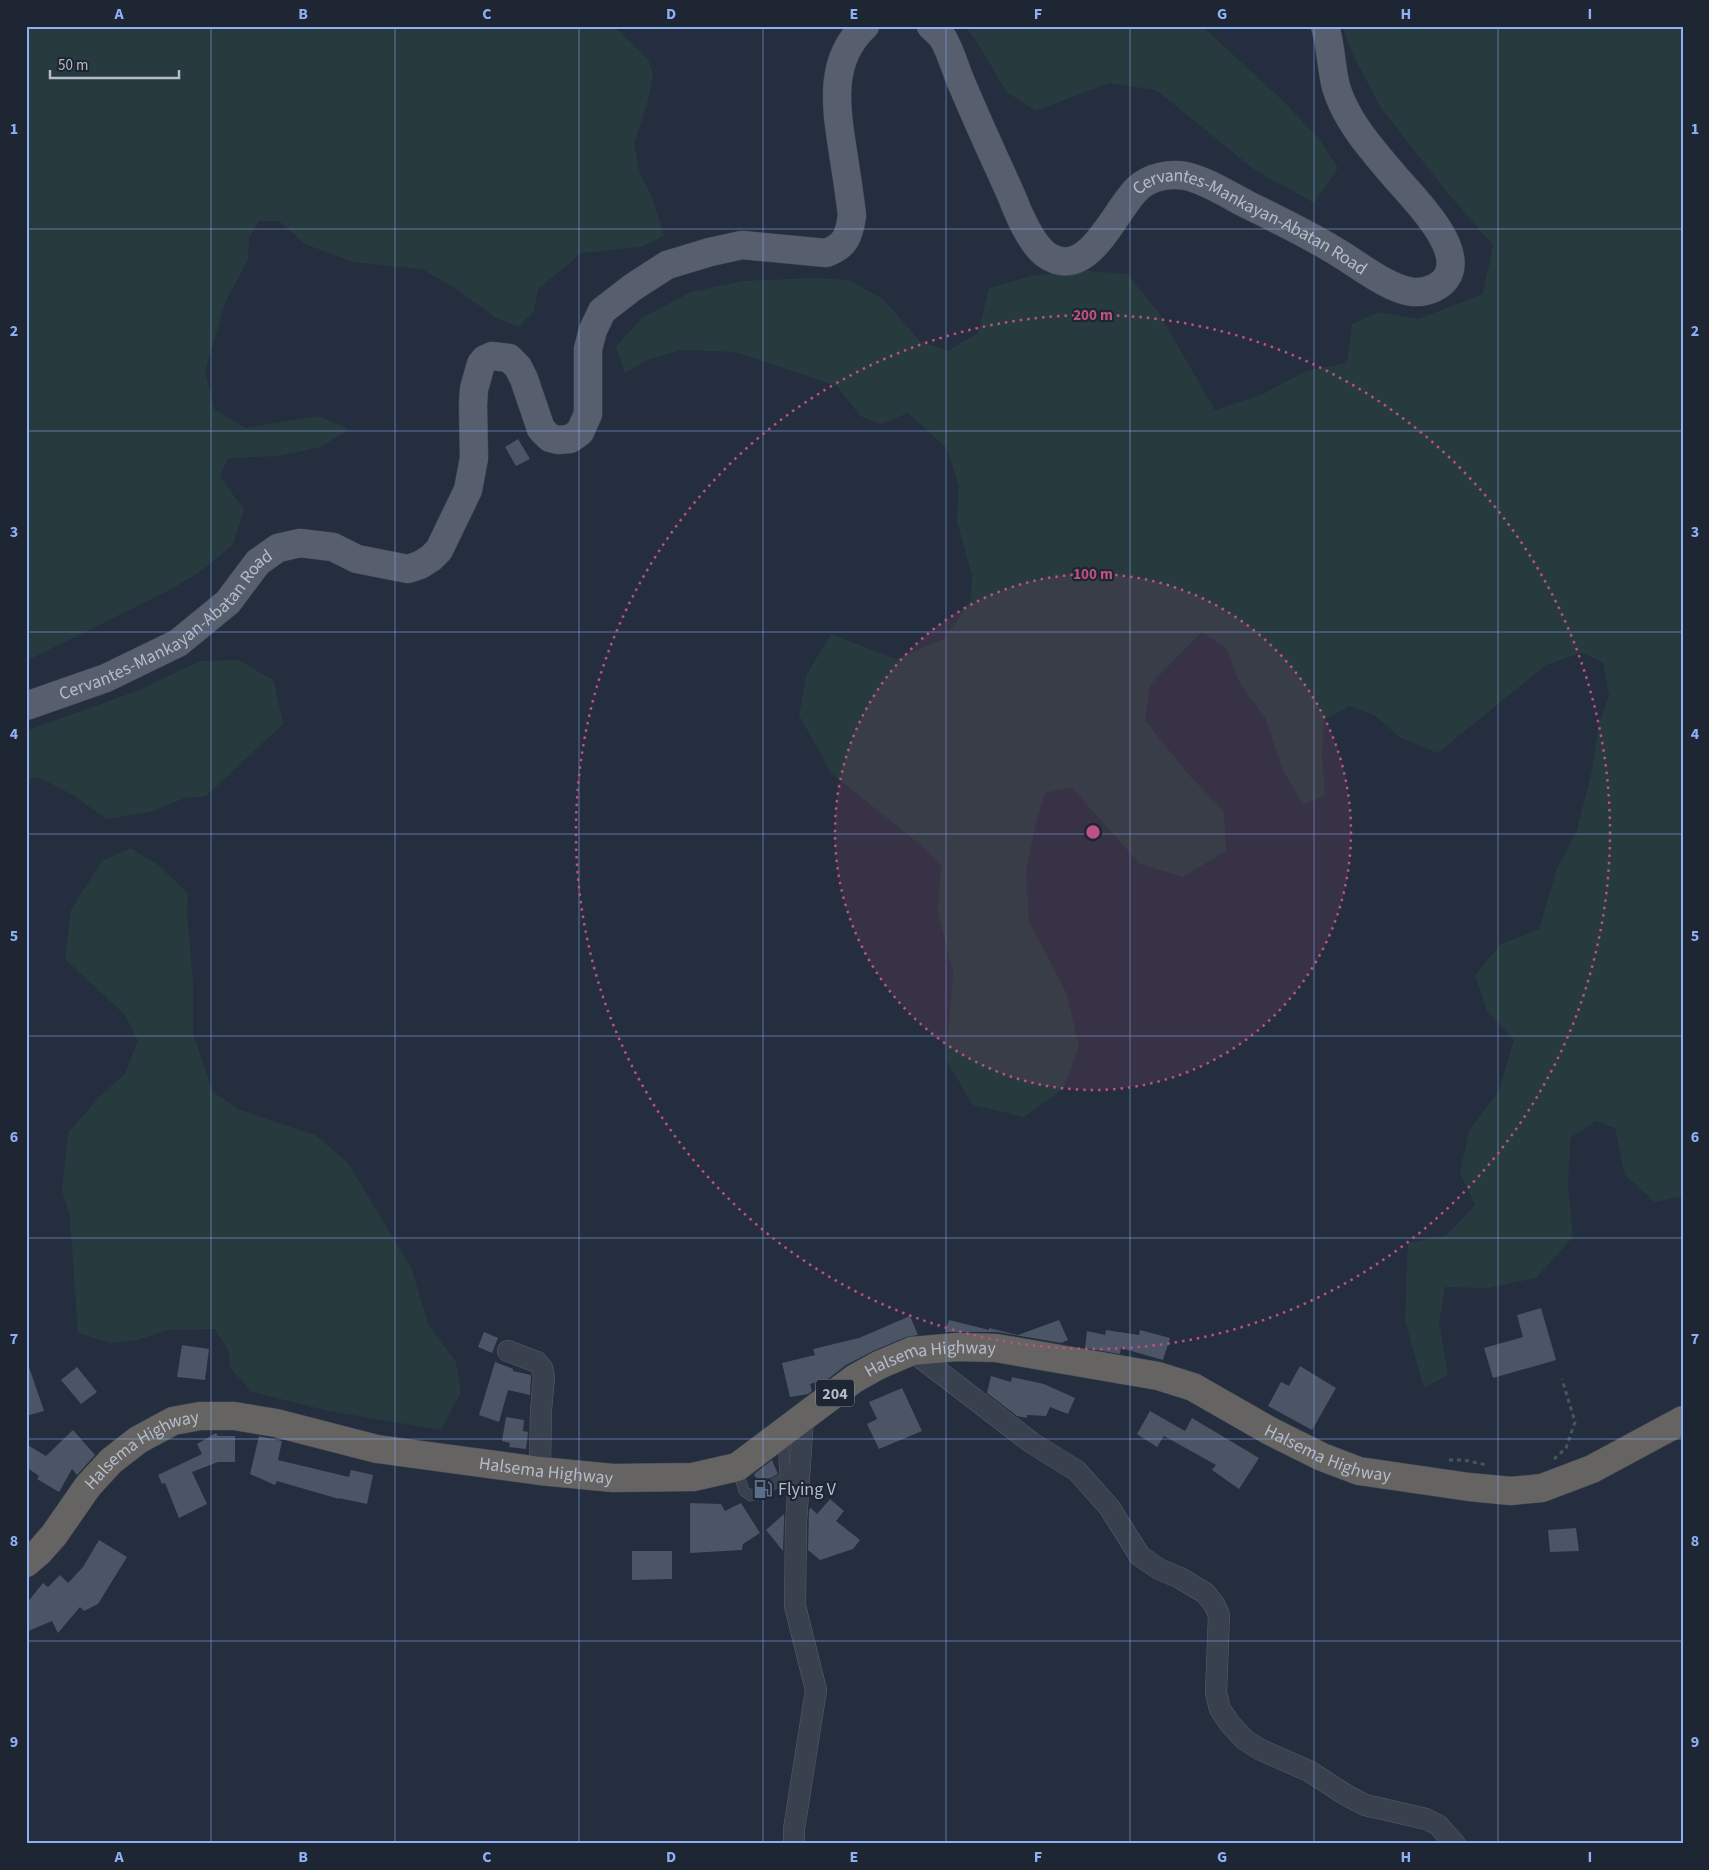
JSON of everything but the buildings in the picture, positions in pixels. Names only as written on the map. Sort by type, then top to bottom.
[{"type":"highway","name":"Halsema Highway","points":[[26,1563],[54,1535],[88,1486],[111,1461],[138,1440],[174,1421],[200,1416],[234,1416],[276,1423],[377,1448],[540,1471],[614,1478],[693,1478],[737,1467],[862,1374],[879,1365],[912,1351],[957,1347],[996,1348],[1158,1376],[1193,1386],[1270,1432],[1359,1472],[1469,1487],[1511,1490],[1542,1488],[1592,1469],[1683,1420]]},
{"type":"main road","name":"Cervantes-Mankayan-Abatan Road","points":[[26,706],[106,678],[178,643],[228,602],[258,562],[278,548],[300,544],[333,547],[357,560],[408,568],[420,565],[431,558],[439,550],[468,490],[474,458],[474,389],[481,364],[485,359],[492,356],[509,358],[518,367],[524,379],[541,430],[550,438],[558,440],[570,438],[580,432],[588,414],[588,349],[593,330],[602,312],[633,287],[667,265],[742,245],[826,253],[836,250],[843,244],[852,216],[836,96],[844,57],[854,37],[865,26]]},
{"type":"main road","name":"Cervantes-Mankayan-Abatan Road","points":[[931,26],[944,39],[957,75],[1023,224],[1044,253],[1061,260],[1074,261],[1089,252],[1101,239],[1118,213],[1138,188],[1153,178],[1171,175],[1186,176],[1209,185],[1321,242],[1385,282],[1412,292],[1424,292],[1436,287],[1448,276],[1450,258],[1443,237],[1370,147],[1345,111],[1336,85],[1325,26]]},
{"type":"street","points":[[508,1351],[537,1362],[542,1368],[544,1377],[541,1410],[540,1471]]},
{"type":"street","points":[[912,1351],[1032,1443],[1077,1471],[1110,1507],[1140,1556],[1159,1569],[1180,1578],[1205,1593],[1214,1604],[1219,1615],[1216,1693],[1220,1709],[1230,1724],[1245,1740],[1261,1750],[1309,1771],[1365,1806],[1426,1820],[1438,1825],[1455,1844]]},
{"type":"street","points":[[793,1424],[796,1523],[795,1606],[816,1690],[794,1829],[794,1844]]},
{"type":"lane","points":[[737,1467],[744,1491],[751,1496],[783,1481],[786,1474],[793,1424]]},
{"type":"path","points":[[1552,1461],[1566,1448],[1575,1422],[1562,1379]]},
{"type":"path","points":[[1446,1460],[1464,1460],[1493,1466]]},
{"type":"green space","points":[[26,26],[613,26],[648,59],[653,75],[648,100],[634,144],[640,174],[652,197],[664,236],[641,247],[582,253],[538,289],[534,311],[518,327],[495,317],[453,287],[422,269],[353,262],[305,244],[279,221],[259,221],[249,238],[248,259],[225,303],[205,371],[214,409],[245,428],[318,416],[349,429],[321,447],[279,456],[228,458],[220,477],[244,509],[233,545],[202,570],[172,589],[26,661]]},
{"type":"green space","points":[[965,26],[1202,26],[1281,99],[1320,140],[1338,168],[1314,203],[1255,170],[1156,90],[1109,83],[1035,111],[1006,91],[977,42]]},
{"type":"green space","points":[[1342,26],[1683,26],[1683,1196],[1655,1202],[1625,1175],[1615,1128],[1596,1121],[1570,1138],[1568,1186],[1573,1237],[1536,1278],[1488,1288],[1445,1287],[1439,1322],[1448,1375],[1424,1388],[1405,1321],[1408,1243],[1447,1235],[1475,1205],[1460,1173],[1469,1131],[1499,1091],[1514,1040],[1487,1011],[1475,975],[1501,944],[1539,929],[1557,868],[1576,833],[1591,775],[1600,720],[1609,696],[1603,662],[1581,653],[1546,665],[1438,753],[1401,738],[1374,715],[1349,706],[1324,720],[1322,754],[1325,796],[1303,804],[1283,771],[1265,717],[1240,684],[1226,648],[1202,632],[1150,685],[1145,720],[1187,773],[1224,811],[1226,851],[1183,877],[1140,864],[1071,787],[1045,793],[1036,823],[1026,870],[1029,921],[1067,994],[1079,1047],[1063,1089],[1024,1117],[973,1105],[946,1060],[953,973],[938,912],[941,865],[917,842],[831,773],[799,715],[807,674],[831,634],[896,659],[944,639],[971,600],[972,575],[957,521],[959,487],[947,448],[908,413],[881,424],[860,416],[837,386],[736,352],[682,350],[650,359],[625,373],[616,347],[642,318],[691,292],[743,281],[814,278],[848,280],[883,299],[920,341],[948,351],[978,333],[989,288],[1031,276],[1079,270],[1127,274],[1158,312],[1215,410],[1261,395],[1306,371],[1347,363],[1352,324],[1379,312],[1418,319],[1483,294],[1493,245],[1446,191],[1381,108],[1354,57]]},
{"type":"green space","points":[[239,660],[274,681],[283,724],[206,796],[185,798],[150,812],[106,819],[73,795],[38,777],[26,780],[26,731],[137,691],[200,661]]},
{"type":"green space","points":[[131,848],[158,865],[188,893],[187,914],[193,981],[193,1034],[213,1092],[240,1110],[315,1135],[347,1162],[411,1267],[429,1326],[456,1362],[461,1392],[441,1430],[329,1411],[252,1392],[230,1368],[229,1352],[215,1329],[168,1330],[137,1340],[111,1343],[78,1333],[70,1217],[62,1190],[68,1133],[101,1095],[124,1075],[138,1041],[125,1015],[65,959],[71,910],[102,861]]},
{"type":"place","name":"Flying V","points":[[763,1489]]}]
